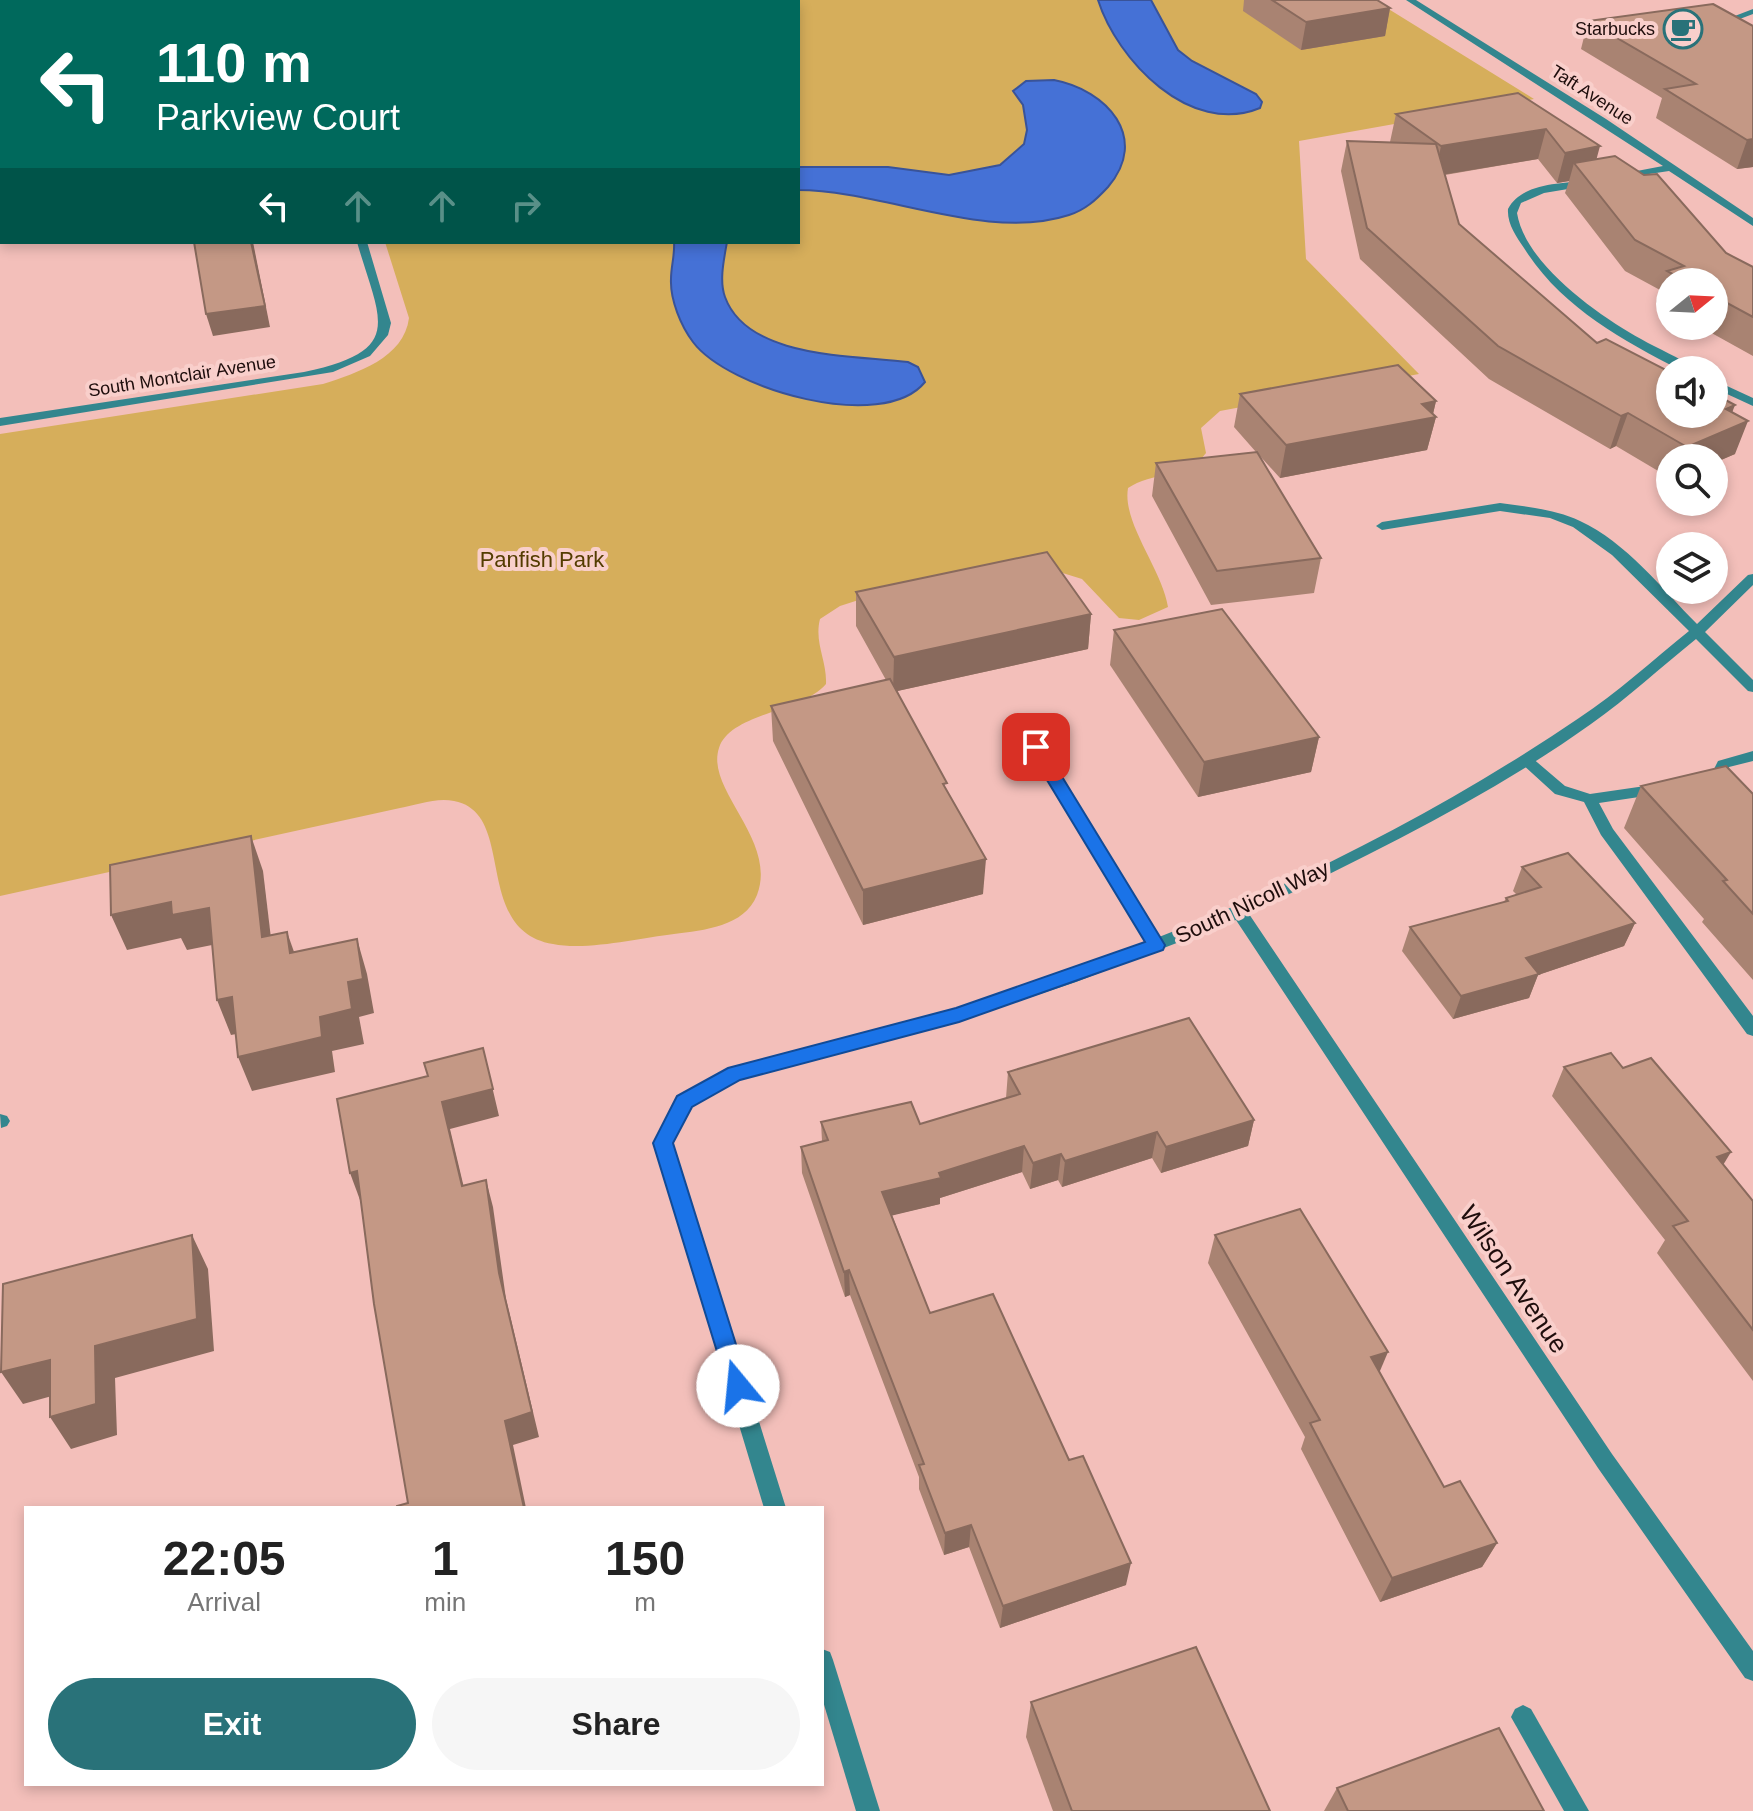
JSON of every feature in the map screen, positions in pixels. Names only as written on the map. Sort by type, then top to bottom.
[{"type":"street","name":"Taft Avenue","points":[[1410,0],[1673,167],[1752,221]]},
{"type":"street","points":[[1753,11],[1731,19],[1753,34]]},
{"type":"street","points":[[1664,356],[1606,324],[1549,280],[1537,264],[1511,213],[1515,203],[1543,191],[1673,167]]},
{"type":"street","name":"South Montclair Avenue","points":[[0,422],[304,375],[348,363],[385,335],[386,323],[363,244]]},
{"type":"street","points":[[1728,390],[1753,403]]},
{"type":"street","points":[[1382,526],[1500,507],[1553,515],[1596,535],[1699,630],[1753,688]]},
{"type":"street","name":"South Nicoll Way","points":[[774,1506],[663,1143],[684,1101],[735,1073],[959,1014],[1156,945],[1239,912],[1412,826],[1526,760],[1600,711],[1699,630],[1753,578]]},
{"type":"street","points":[[1036,747],[1156,945]]},
{"type":"street","points":[[1734,801],[1707,782],[1723,764],[1753,756]]},
{"type":"street","points":[[1526,760],[1560,790],[1590,799],[1668,788]]},
{"type":"street","points":[[1590,799],[1606,831],[1753,1029]]},
{"type":"street","name":"Wilson Avenue","points":[[1239,912],[1587,1434],[1753,1670]]},
{"type":"street","points":[[824,1667],[868,1811]]},
{"type":"street","points":[[1523,1717],[1577,1811]]},
{"type":"green space","name":"Panfish Park","points":[[800,0],[1374,0],[1534,99],[1299,141],[1306,259],[1419,374],[1220,411],[1201,428],[1206,453],[1199,460],[1181,470],[1147,479],[1128,488],[1128,502],[1136,531],[1158,577],[1168,607],[1139,620],[1119,618],[1082,579],[1040,566],[871,596],[840,606],[820,619],[819,636],[826,684],[801,701],[737,727],[726,736],[719,748],[717,764],[722,781],[751,835],[761,875],[751,906],[733,920],[698,931],[597,945],[553,944],[528,934],[512,917],[503,896],[485,826],[473,810],[447,800],[0,896],[0,434],[323,384],[364,369],[389,354],[405,332],[409,318],[386,244],[800,244]]},
{"type":"water","points":[[1098,0],[1151,0],[1178,50],[1192,61],[1256,94],[1262,102],[1260,108],[1234,114],[1208,112],[1183,102],[1160,87],[1121,46]]},
{"type":"water","points":[[1054,80],[1091,94],[1117,119],[1123,134],[1125,151],[1120,169],[1099,196],[1075,213],[1037,222],[1004,222],[934,213],[830,192],[800,190],[800,167],[888,167],[949,175],[1000,165],[1024,144],[1027,130],[1023,105],[1013,91],[1026,81]]},
{"type":"water","points":[[674,244],[727,244],[723,291],[737,318],[756,333],[806,350],[908,362],[918,367],[925,382],[904,397],[876,404],[842,405],[771,389],[738,375],[711,359],[693,342],[681,321],[671,287]]},
{"type":"building","points":[[1272,0],[1377,0],[1390,8],[1306,22]]},
{"type":"building","points":[[1713,4],[1753,26],[1753,139],[1747,140],[1665,89],[1696,84],[1588,21]]},
{"type":"building","points":[[1518,93],[1600,146],[1565,153],[1546,129],[1441,146],[1396,114]]},
{"type":"building","points":[[1347,141],[1436,144],[1459,224],[1597,343],[1606,339],[1656,365],[1656,428],[1728,428],[1728,410],[1748,421],[1694,444],[1682,444],[1628,413],[1621,416],[1498,346],[1367,228]]},
{"type":"building","points":[[1615,156],[1644,175],[1657,174],[1726,253],[1753,267],[1753,317],[1728,304],[1728,268],[1677,268],[1684,266],[1635,240],[1574,163]]},
{"type":"building","points":[[194,244],[251,244],[265,306],[206,314]]},
{"type":"building","points":[[1398,365],[1436,401],[1422,404],[1436,417],[1286,445],[1240,394]]},
{"type":"building","points":[[1257,452],[1321,558],[1217,571],[1156,463]]},
{"type":"building","points":[[1047,552],[1091,614],[894,657],[856,592]]},
{"type":"building","points":[[1222,609],[1319,737],[1204,762],[1114,630]]},
{"type":"building","points":[[890,679],[947,783],[943,784],[986,859],[863,890],[771,706]]},
{"type":"building","points":[[1726,766],[1753,794],[1753,914],[1723,881],[1727,880],[1641,786]]},
{"type":"building","points":[[251,836],[262,937],[287,932],[290,953],[357,939],[363,979],[348,982],[352,1009],[320,1017],[322,1037],[238,1057],[232,997],[217,1000],[209,908],[172,915],[171,902],[111,915],[110,865]]},
{"type":"building","points":[[1568,853],[1635,923],[1526,958],[1539,974],[1461,996],[1410,927],[1508,901],[1506,898],[1541,887],[1522,867]]},
{"type":"building","points":[[1189,1018],[1254,1120],[1166,1147],[1157,1132],[1065,1161],[1061,1154],[1033,1163],[1024,1146],[939,1173],[941,1178],[882,1192],[930,1313],[993,1294],[1069,1460],[1083,1456],[1131,1563],[1003,1606],[971,1525],[945,1533],[919,1465],[924,1464],[849,1270],[844,1272],[801,1147],[828,1140],[821,1122],[911,1102],[920,1124],[1020,1094],[1008,1072]]},
{"type":"building","points":[[483,1048],[493,1089],[442,1102],[462,1186],[486,1180],[499,1273],[532,1412],[505,1421],[524,1506],[397,1506],[408,1503],[374,1304],[357,1171],[350,1173],[337,1099],[428,1076],[424,1063]]},
{"type":"building","points":[[1611,1053],[1623,1068],[1651,1058],[1731,1152],[1717,1157],[1753,1201],[1753,1330],[1673,1226],[1688,1221],[1564,1067]]},
{"type":"building","points":[[1300,1209],[1388,1352],[1371,1357],[1444,1487],[1460,1481],[1497,1543],[1392,1578],[1310,1423],[1320,1420],[1215,1235]]},
{"type":"building","points":[[192,1235],[197,1319],[95,1346],[96,1404],[50,1417],[50,1360],[1,1372],[3,1284]]},
{"type":"building","points":[[1196,1647],[1270,1811],[1072,1811],[1031,1702]]},
{"type":"building","points":[[1499,1728],[1544,1811],[1348,1811],[1337,1788]]},
{"type":"place","name":"Starbucks","points":[[1683,29]]},
{"type":"route","points":[[738,1386],[663,1143],[684,1101],[735,1073],[959,1014],[1070,978],[1156,945],[1036,747]]}]
